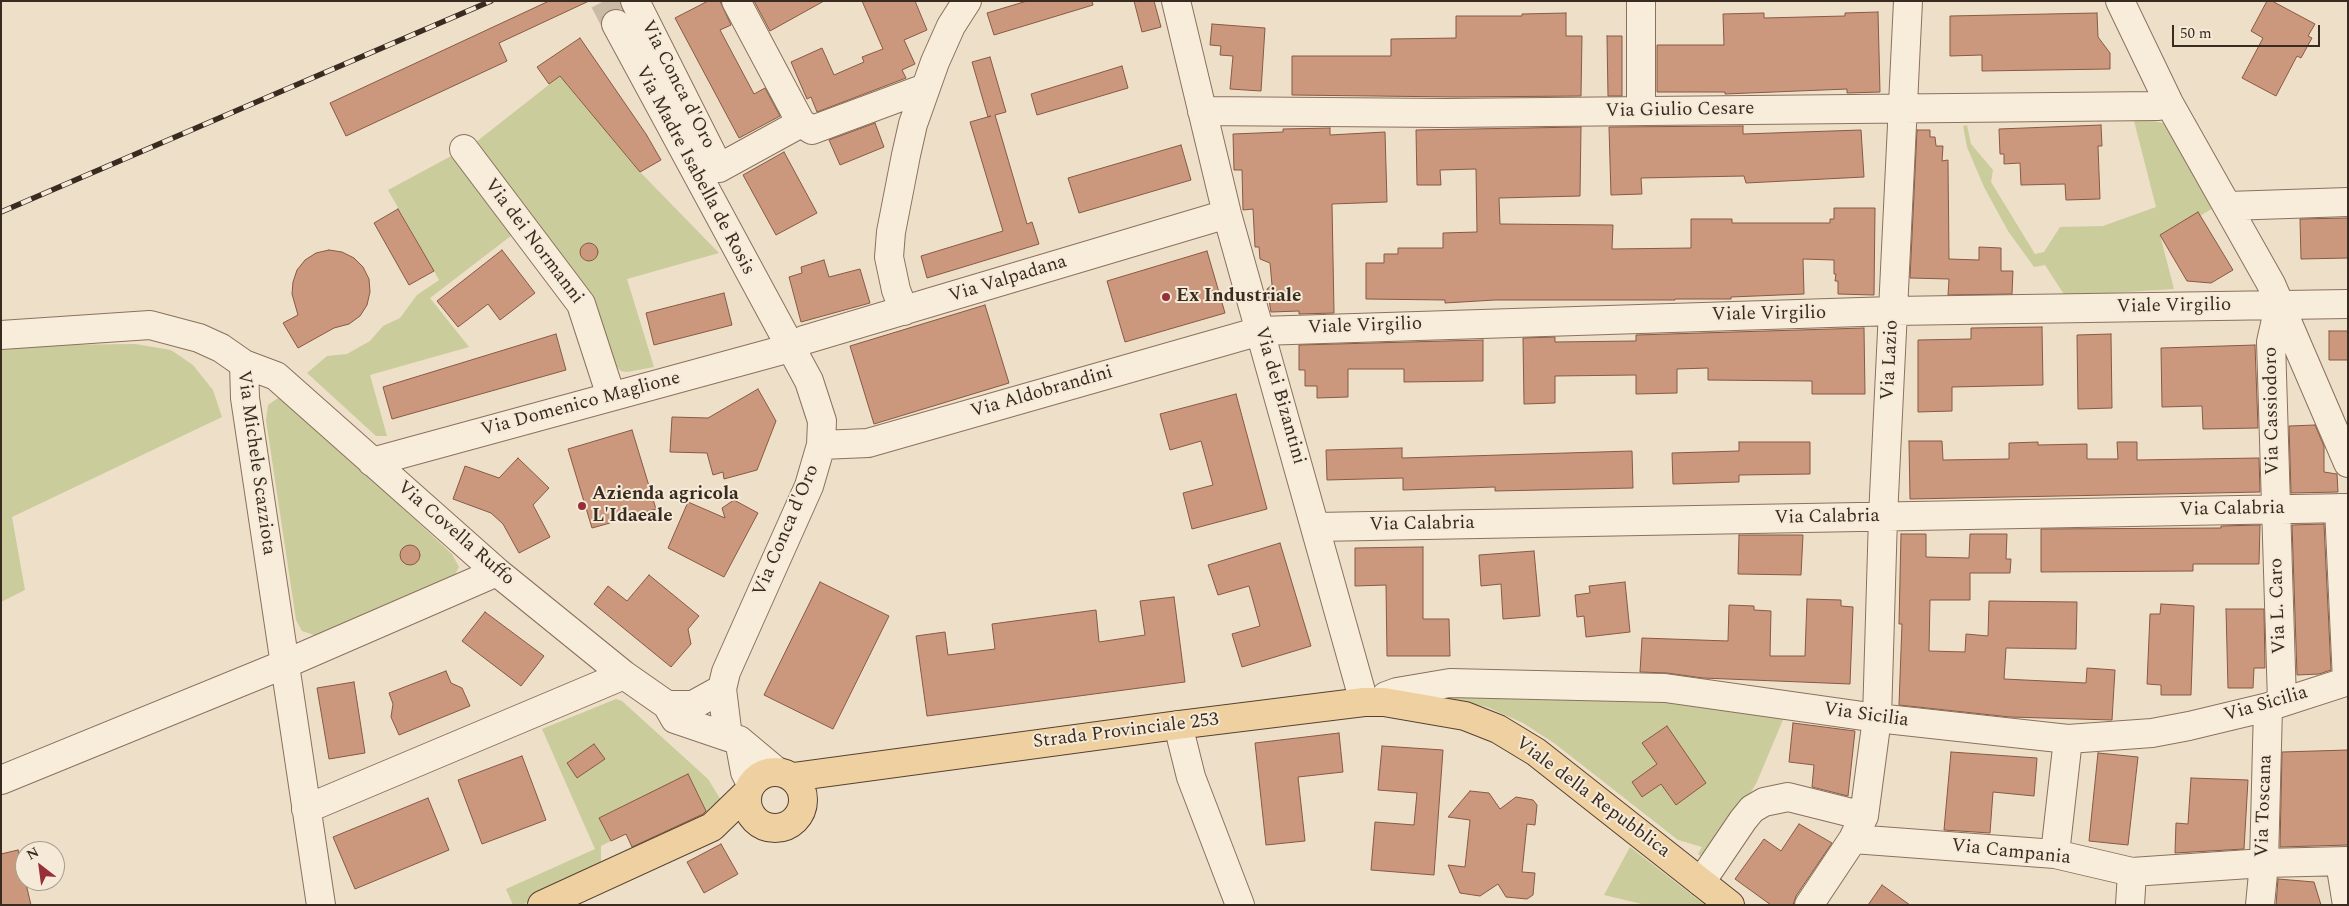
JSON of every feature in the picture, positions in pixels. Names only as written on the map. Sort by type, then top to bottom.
[{"type":"main road","name":"Strada Provinciale 253","points":[[542,905],[712,827],[749,789],[758,777],[791,783],[870,767],[1382,698]]},
{"type":"main road","name":"Viale della Repubblica","points":[[1382,698],[1464,716],[1498,729],[1536,752],[1730,905]]},
{"type":"main road","name":"Strada Provinciale 253","points":[[712,827],[744,828],[763,825],[781,827],[789,824],[802,810],[791,783]]},
{"type":"main road","points":[[749,789],[749,812],[763,825]]},
{"type":"street","name":"Via Conca d'Oro","points":[[634,1],[719,168],[801,123]]},
{"type":"street","points":[[736,1],[801,123],[812,130],[925,88]]},
{"type":"street","points":[[904,311],[890,268],[889,245],[906,155],[925,88],[951,26],[967,1]]},
{"type":"street","name":"Via dei Bizantini","points":[[1176,1],[1228,214],[1356,672],[1382,698]]},
{"type":"street","points":[[1641,1],[1642,111]]},
{"type":"street","name":"Via Lazio","points":[[1858,827],[1878,718],[1883,517],[1908,1]]},
{"type":"street","points":[[2120,1],[2169,103],[2271,284],[2279,306]]},
{"type":"street","name":"Via Madre Isabella de Rosis","points":[[616,24],[773,318]]},
{"type":"street","name":"Via Giulio Cesare","points":[[1202,111],[1445,113],[2158,106]]},
{"type":"street","name":"Via dei Normanni","points":[[464,149],[582,304],[611,396]]},
{"type":"street","points":[[2228,206],[2348,202]]},
{"type":"street","name":"Via Valpadana","points":[[790,348],[804,340],[1228,214]]},
{"type":"street","name":"Viale Virgilio","points":[[1260,331],[1893,311],[2348,304]]},
{"type":"street","name":"Via Cassiodoro","points":[[2279,306],[2348,463]]},
{"type":"street","name":"Via Cassiodoro","points":[[2276,509],[2270,342],[2279,306]]},
{"type":"street","name":"Via Conca d'Oro","points":[[722,689],[726,672],[809,486],[822,446],[822,421],[809,381],[773,318]]},
{"type":"street","name":"Via Michele Scazziota","points":[[1,335],[150,325],[199,338],[221,348],[244,364],[245,398],[321,905]]},
{"type":"street","name":"Via Aldobrandini","points":[[822,446],[868,443],[1260,331]]},
{"type":"street","name":"Via Domenico Maglione","points":[[372,462],[790,348]]},
{"type":"street","name":"Via Covella Ruffo","points":[[244,364],[276,376],[497,572],[624,675],[667,705],[675,719],[733,739],[791,783]]},
{"type":"street","points":[[2343,508],[2347,681]]},
{"type":"street","name":"Via Calabria","points":[[1316,527],[2343,508]]},
{"type":"street","name":"Via L. Caro","points":[[2275,704],[2276,509]]},
{"type":"street","points":[[1,780],[285,664],[497,572]]},
{"type":"street","points":[[306,809],[624,675]]},
{"type":"street","name":"Via Sicilia","points":[[1382,698],[1450,683],[1665,688],[1878,718],[2068,739],[2152,733],[2275,704],[2347,681]]},
{"type":"street","points":[[667,705],[693,705],[722,689],[733,739],[749,789]]},
{"type":"street","name":"Via Toscana","points":[[2260,905],[2275,704]]},
{"type":"street","points":[[1178,724],[1191,777],[1240,905]]},
{"type":"street","points":[[2054,854],[2068,739]]},
{"type":"street","name":"Via Campania","points":[[1701,882],[1743,820],[1752,810],[1764,802],[1788,796],[1858,827],[2054,854],[2132,872],[2264,863],[2344,861]]},
{"type":"street","points":[[1809,905],[1858,827]]},
{"type":"street","points":[[2344,861],[2347,905]]},
{"type":"street","points":[[2130,905],[2132,872]]},
{"type":"green space","points":[[560,76],[640,172],[719,253],[627,279],[654,367],[627,372],[621,371],[616,366],[595,299],[476,142]]},
{"type":"green space","points":[[2143,119],[2163,123],[2170,129],[2213,208],[2200,216],[2198,213],[2160,235],[2174,289],[2065,296],[2045,265],[2034,267],[2008,231],[1984,187],[1967,147],[1963,126],[1967,125],[1971,144],[1993,170],[1991,182],[2035,254],[2044,252],[2060,227],[2103,226],[2156,207],[2134,121]]},
{"type":"green space","points":[[453,155],[512,235],[430,298],[469,347],[370,375],[387,436],[376,436],[307,373],[327,356],[347,354],[370,341],[383,326],[400,318],[417,295],[439,280],[388,190]]},
{"type":"green space","points":[[135,344],[171,350],[193,365],[213,390],[222,417],[12,517],[25,590],[1,602],[1,350],[45,345]]},
{"type":"green space","points":[[278,398],[289,403],[452,554],[459,567],[454,576],[320,634],[314,635],[302,631],[296,620],[266,420],[268,405]]},
{"type":"green space","points":[[1664,696],[1785,715],[1756,784],[1707,861],[1698,854],[1702,847],[1678,840],[1554,743],[1523,723],[1487,707],[1439,697]]},
{"type":"green space","points":[[616,699],[622,701],[708,779],[721,800],[708,815],[688,775],[600,818],[611,841],[601,846],[601,861],[598,868],[522,905],[513,905],[506,889],[595,849],[542,729]]},
{"type":"green space","points":[[1630,847],[1705,905],[1646,905],[1604,895]]},
{"type":"building","points":[[549,1],[589,1],[499,43],[507,61],[346,136],[330,103]]},
{"type":"building","points":[[708,1],[720,1],[731,25],[720,30],[754,94],[765,88],[780,116],[739,138],[675,18]]},
{"type":"building","points":[[754,1],[824,1],[770,31]]},
{"type":"building","points":[[862,1],[915,1],[927,30],[904,40],[915,64],[902,70],[906,78],[817,112],[811,97],[807,99],[791,62],[822,48],[834,75],[864,62],[862,57],[883,49]]},
{"type":"building","points":[[1027,1],[1092,1],[1093,5],[994,35],[987,13]]},
{"type":"building","points":[[1134,1],[1154,1],[1161,27],[1142,32]]},
{"type":"building","points":[[2267,1],[2272,1],[2315,24],[2308,36],[2312,38],[2301,58],[2297,56],[2276,96],[2242,78],[2263,38],[2251,31]]},
{"type":"building","points":[[1878,12],[1880,92],[1847,93],[1847,89],[1725,94],[1725,92],[1657,92],[1657,45],[1724,45],[1723,14],[1764,13],[1764,18],[1845,16],[1845,13]]},
{"type":"building","points":[[1566,13],[1566,36],[1582,36],[1581,96],[1292,95],[1292,56],[1391,56],[1391,39],[1456,38],[1456,16],[1522,16],[1522,14]]},
{"type":"building","points":[[2097,13],[2098,37],[2110,53],[2110,69],[1982,71],[1982,55],[1950,56],[1950,16]]},
{"type":"building","points":[[1212,24],[1265,28],[1261,91],[1230,89],[1233,56],[1220,55],[1221,46],[1210,45]]},
{"type":"building","points":[[1607,36],[1622,36],[1622,96],[1608,96]]},
{"type":"building","points":[[580,38],[646,134],[661,160],[640,172],[560,76],[549,84],[537,67]]},
{"type":"building","points":[[990,57],[1006,112],[995,115],[1027,224],[1032,222],[1039,244],[927,278],[921,256],[1003,231],[970,122],[988,117],[972,62]]},
{"type":"building","points":[[1122,66],[1128,88],[1037,115],[1031,94]]},
{"type":"building","points":[[875,123],[884,147],[840,165],[829,140]]},
{"type":"building","points":[[2101,125],[2102,146],[2098,146],[2100,199],[2066,200],[2065,184],[2021,185],[2020,163],[2004,164],[2004,154],[2000,154],[1999,129]]},
{"type":"building","points":[[1743,126],[1743,134],[1861,130],[1864,177],[1746,183],[1744,176],[1641,178],[1642,194],[1611,195],[1609,127]]},
{"type":"building","points":[[1581,127],[1580,196],[1499,198],[1500,224],[1613,225],[1612,249],[1691,248],[1691,219],[1732,219],[1732,223],[1830,223],[1830,219],[1834,219],[1834,208],[1875,208],[1874,295],[1838,294],[1838,281],[1835,281],[1836,274],[1834,274],[1834,260],[1803,259],[1804,294],[1731,297],[1731,299],[1495,300],[1445,303],[1445,300],[1366,299],[1366,263],[1384,263],[1384,254],[1398,254],[1398,248],[1443,248],[1443,233],[1477,232],[1476,169],[1440,170],[1441,185],[1417,185],[1416,130]]},
{"type":"building","points":[[1330,128],[1330,135],[1385,132],[1387,202],[1332,204],[1334,313],[1299,314],[1299,311],[1271,312],[1267,289],[1272,285],[1270,263],[1260,259],[1259,247],[1255,247],[1253,209],[1243,210],[1242,170],[1234,170],[1233,134],[1283,132],[1283,129]]},
{"type":"building","points":[[1917,130],[1930,130],[1930,137],[1935,137],[1936,146],[1943,146],[1942,161],[1948,160],[1949,259],[1979,260],[1979,247],[2001,248],[2001,271],[2013,271],[2012,294],[1948,295],[1949,279],[1910,278]]},
{"type":"building","points":[[1181,145],[1191,180],[1079,213],[1068,178]]},
{"type":"building","points":[[784,152],[817,213],[776,235],[743,175]]},
{"type":"building","points":[[398,209],[434,271],[409,285],[374,223]]},
{"type":"building","points":[[2198,212],[2233,270],[2211,283],[2187,281],[2160,235]]},
{"type":"building","points":[[2348,218],[2348,258],[2301,259],[2300,219]]},
{"type":"building","points":[[589,243],[595,246],[598,252],[595,258],[589,261],[583,258],[580,252],[583,246]]},
{"type":"building","points":[[329,250],[342,252],[354,258],[363,267],[369,279],[370,292],[367,305],[360,316],[349,324],[334,328],[298,348],[283,323],[298,315],[292,294],[293,282],[297,270],[305,260],[316,253]]},
{"type":"building","points":[[502,250],[535,293],[500,320],[488,304],[458,327],[437,301]]},
{"type":"building","name":"Ex Industriale","points":[[1207,251],[1225,313],[1125,342],[1107,281]]},
{"type":"building","points":[[824,260],[829,277],[860,269],[870,303],[801,322],[789,277],[802,273],[801,267]]},
{"type":"building","points":[[724,293],[732,325],[654,345],[646,313]]},
{"type":"building","points":[[985,305],[1009,383],[874,424],[850,346]]},
{"type":"building","points":[[2042,327],[2043,385],[1952,387],[1952,411],[1918,412],[1918,340],[1971,339],[1971,328]]},
{"type":"building","points":[[1864,328],[1865,394],[1812,394],[1812,381],[1708,380],[1708,368],[1677,369],[1677,393],[1636,394],[1636,375],[1555,376],[1555,403],[1524,404],[1523,338],[1555,337],[1555,342],[1636,341],[1636,335]]},
{"type":"building","points":[[2329,331],[2348,331],[2348,360],[2329,360]]},
{"type":"building","points":[[556,334],[566,370],[392,419],[383,387]]},
{"type":"building","points":[[2111,334],[2112,408],[2078,409],[2077,335]]},
{"type":"building","points":[[1483,340],[1483,381],[1404,382],[1404,369],[1348,369],[1348,397],[1317,398],[1317,386],[1305,386],[1305,370],[1299,370],[1299,345]]},
{"type":"building","points":[[2255,345],[2258,428],[2203,429],[2202,406],[2162,407],[2161,348]]},
{"type":"building","points":[[758,389],[776,421],[757,470],[724,479],[723,472],[713,475],[707,453],[670,452],[672,417],[708,418]]},
{"type":"building","points":[[1236,394],[1267,509],[1192,529],[1183,493],[1213,485],[1201,441],[1170,450],[1160,414]]},
{"type":"building","points":[[2315,425],[2324,446],[2324,472],[2337,474],[2338,492],[2291,493],[2289,426]]},
{"type":"building","points":[[632,430],[656,509],[616,521],[612,520],[610,523],[592,528],[568,449]]},
{"type":"building","points":[[1909,441],[1942,441],[1943,460],[2009,459],[2009,443],[2038,442],[2038,445],[2087,444],[2087,459],[2118,459],[2117,442],[2137,442],[2137,460],[2259,458],[2260,492],[1910,499]]},
{"type":"building","points":[[1739,442],[1810,442],[1810,474],[1739,475],[1739,482],[1673,484],[1672,453],[1739,451]]},
{"type":"building","points":[[1402,448],[1402,458],[1632,451],[1633,488],[1495,491],[1495,487],[1403,490],[1403,478],[1327,480],[1326,450]]},
{"type":"building","points":[[518,458],[549,488],[533,505],[550,537],[519,553],[503,524],[491,513],[453,499],[465,466],[499,478]]},
{"type":"building","points":[[734,500],[758,513],[724,577],[668,548],[688,502],[725,518],[722,508]]},
{"type":"building","points":[[2324,524],[2331,670],[2319,674],[2297,675],[2292,525]]},
{"type":"building","points":[[2260,525],[2259,564],[2193,564],[2193,571],[2041,572],[2041,529],[2221,528],[2221,526]]},
{"type":"building","points":[[1901,534],[1926,534],[1926,557],[1969,558],[1970,534],[2007,534],[2006,559],[2011,559],[2010,573],[1970,573],[1970,600],[1930,600],[1929,651],[1965,652],[1966,634],[1988,636],[1989,601],[2077,602],[2076,649],[2006,648],[2004,679],[2086,683],[2087,668],[2115,670],[2112,720],[2010,717],[1899,705],[1902,624],[1899,624]]},
{"type":"building","points":[[1739,535],[1803,535],[1801,575],[1738,574]]},
{"type":"building","points":[[1280,543],[1311,646],[1242,667],[1232,634],[1260,626],[1249,586],[1218,595],[1208,565]]},
{"type":"building","points":[[410,545],[417,548],[420,555],[417,562],[410,565],[403,562],[400,555],[403,548]]},
{"type":"building","points":[[1423,547],[1423,619],[1449,619],[1450,656],[1387,656],[1386,585],[1355,586],[1355,548]]},
{"type":"building","points":[[1534,551],[1540,616],[1503,619],[1501,584],[1481,586],[1479,555]]},
{"type":"building","points":[[649,575],[699,616],[688,629],[691,644],[671,667],[594,604],[608,586],[627,601]]},
{"type":"building","points":[[820,582],[889,616],[833,729],[764,695]]},
{"type":"building","points":[[1625,582],[1630,632],[1586,637],[1584,616],[1577,617],[1575,595],[1590,593],[1589,586]]},
{"type":"building","points":[[1174,597],[1185,682],[927,716],[916,636],[945,632],[948,655],[995,649],[992,624],[1096,610],[1099,642],[1145,635],[1140,601]]},
{"type":"building","points":[[1807,599],[1841,600],[1841,606],[1853,607],[1850,684],[1703,678],[1667,673],[1640,672],[1642,638],[1728,641],[1729,605],[1754,606],[1754,610],[1771,611],[1770,656],[1805,656]]},
{"type":"building","points":[[2161,604],[2194,606],[2191,695],[2161,695],[2161,685],[2147,684],[2150,614],[2160,614]]},
{"type":"building","points":[[2226,609],[2264,609],[2265,668],[2254,668],[2253,688],[2228,688]]},
{"type":"building","points":[[485,612],[544,656],[521,686],[462,641]]},
{"type":"building","points":[[446,671],[451,683],[462,688],[470,706],[399,735],[391,717],[393,704],[389,693]]},
{"type":"building","points":[[354,682],[365,753],[329,759],[317,688]]},
{"type":"building","points":[[1793,723],[1855,731],[1848,796],[1812,787],[1814,765],[1789,762]]},
{"type":"building","points":[[1667,726],[1706,783],[1676,805],[1661,784],[1642,797],[1632,782],[1657,764],[1642,743]]},
{"type":"building","points":[[1339,733],[1343,772],[1298,777],[1305,841],[1266,845],[1255,743]]},
{"type":"building","points":[[594,744],[605,759],[577,778],[567,763]]},
{"type":"building","points":[[1382,746],[1443,750],[1434,875],[1371,870],[1375,822],[1414,825],[1417,793],[1378,790]]},
{"type":"building","points":[[2348,750],[2348,845],[2280,847],[2282,752]]},
{"type":"building","points":[[1951,752],[2037,758],[2034,796],[1993,792],[1990,833],[1944,830]]},
{"type":"building","points":[[2098,753],[2138,757],[2128,845],[2089,841]]},
{"type":"building","points":[[522,756],[546,820],[482,844],[458,780]]},
{"type":"building","points":[[688,774],[706,811],[703,814],[632,847],[626,834],[611,841],[599,818]]},
{"type":"building","points":[[2191,778],[2248,780],[2244,849],[2175,853],[2176,823],[2188,824]]},
{"type":"building","points":[[1470,791],[1489,793],[1500,809],[1516,797],[1533,800],[1537,805],[1535,825],[1527,824],[1522,872],[1535,873],[1533,895],[1527,899],[1506,897],[1498,884],[1480,896],[1460,893],[1448,865],[1465,867],[1470,820],[1448,817]]},
{"type":"building","points":[[428,798],[449,850],[355,889],[333,837]]},
{"type":"building","points":[[1799,824],[1832,843],[1796,896],[1793,905],[1771,905],[1735,879],[1764,839],[1781,851]]},
{"type":"building","points":[[721,844],[738,874],[704,893],[687,862]]},
{"type":"building","points":[[15,851],[15,891],[28,891],[31,905],[1,905],[1,854]]},
{"type":"building","points":[[2278,879],[2314,882],[2321,905],[2276,905]]},
{"type":"building","points":[[1882,885],[1910,905],[1868,905]]},
{"type":"tunnel","points":[[604,1],[616,24]]},
{"type":"railway","points":[[1,212],[491,1]]},
{"type":"place","name":"Ex Industriale","points":[[1166,297]]},
{"type":"place","name":"Azienda agricola L'Idaeale","points":[[582,506]]}]
